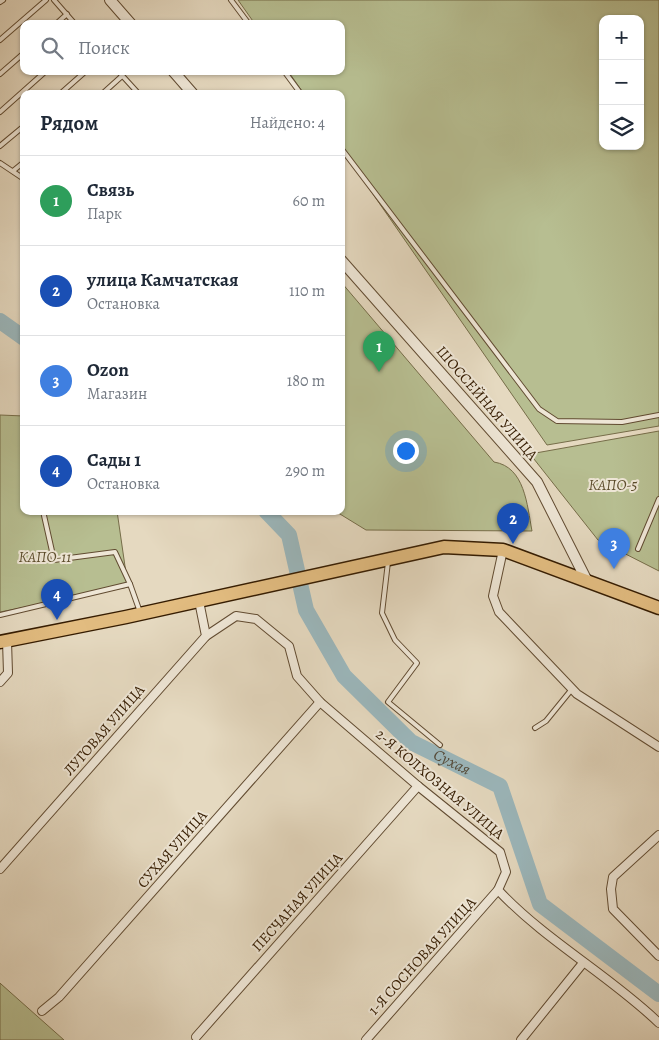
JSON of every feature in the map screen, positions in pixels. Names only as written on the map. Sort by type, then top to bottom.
[{"type":"main road","points":[[4,641],[140,614],[444,547],[503,550],[659,608]]},
{"type":"street","points":[[110,0],[128,20]]},
{"type":"street","points":[[176,75],[190,90]]},
{"type":"street","name":"ШОССЕЙНАЯ УЛИЦА","points":[[345,265],[537,482],[587,581]]},
{"type":"street","points":[[503,550],[493,596],[499,612],[572,689],[659,747]]},
{"type":"street","points":[[199,601],[206,636]]},
{"type":"street","name":"2-Я КОЛХОЗНАЯ УЛИЦА","points":[[206,636],[236,616],[256,619],[289,646],[297,676],[320,702],[418,786],[500,852],[506,872],[498,890]]},
{"type":"street","name":"ЛУГОВАЯ УЛИЦА","points":[[0,869],[206,636]]},
{"type":"street","points":[[0,682],[8,673],[4,641]]},
{"type":"street","name":"СУХАЯ УЛИЦА","points":[[42,1011],[59,997],[320,702]]},
{"type":"street","name":"ПЕСЧАНАЯ УЛИЦА","points":[[196,1036],[418,786]]},
{"type":"street","points":[[659,835],[613,876],[611,889],[613,909],[659,956]]},
{"type":"street","points":[[498,890],[513,906],[583,963],[640,1005],[659,1023]]},
{"type":"street","name":"1-Я СОСНОВАЯ УЛИЦА","points":[[366,1040],[498,890]]},
{"type":"street","points":[[521,1040],[583,963]]},
{"type":"lane","points":[[23,20],[46,0]]},
{"type":"lane","points":[[54,0],[72,20]]},
{"type":"lane","points":[[231,0],[245,20]]},
{"type":"lane","points":[[60,20],[67,14]]},
{"type":"lane","points":[[0,40],[20,23]]},
{"type":"lane","points":[[0,74],[20,56]]},
{"type":"lane","points":[[25,90],[42,75]]},
{"type":"lane","points":[[65,90],[81,75]]},
{"type":"lane","points":[[287,75],[298,90]]},
{"type":"lane","points":[[106,90],[122,76],[134,90]]},
{"type":"lane","points":[[0,112],[20,94]]},
{"type":"lane","points":[[0,146],[20,129]]},
{"type":"lane","points":[[345,153],[539,409],[557,421],[622,422],[659,415]]},
{"type":"lane","points":[[0,163],[20,176]]},
{"type":"lane","points":[[13,172],[20,166]]},
{"type":"lane","points":[[638,549],[659,499]]},
{"type":"lane","points":[[44,515],[54,560],[116,552],[130,584],[140,614]]},
{"type":"lane","points":[[388,559],[382,613],[395,640],[418,663],[388,702],[440,745]]},
{"type":"lane","points":[[0,615],[130,584]]},
{"type":"lane","points":[[535,728],[546,721],[572,689]]},
{"type":"green space","points":[[238,0],[659,0],[659,426],[547,445],[345,154],[345,90],[301,90],[291,75],[345,75],[345,20],[252,20]]},
{"type":"green space","points":[[345,287],[494,462],[504,465],[512,471],[523,489],[532,531],[366,530],[342,515],[345,515]]},
{"type":"green space","name":"КАПО-11","points":[[0,415],[20,416],[20,515],[118,515],[128,587],[0,612]]},
{"type":"green space","name":"КАПО-5","points":[[659,431],[659,571],[598,540],[530,454]]},
{"type":"green space","points":[[1,984],[64,1040],[0,1040]]},
{"type":"waterway","name":"Сухая","points":[[0,321],[20,335]]},
{"type":"waterway","name":"Сухая","points":[[270,515],[289,535],[306,610],[344,676],[411,742],[500,786],[540,904],[659,994]]},
{"type":"place","name":"Связь","points":[[379,372]]},
{"type":"place","name":"улица Камчатская","points":[[513,544]]},
{"type":"place","name":"Ozon","points":[[614,569]]},
{"type":"place","name":"Сады 1","points":[[57,620]]}]
